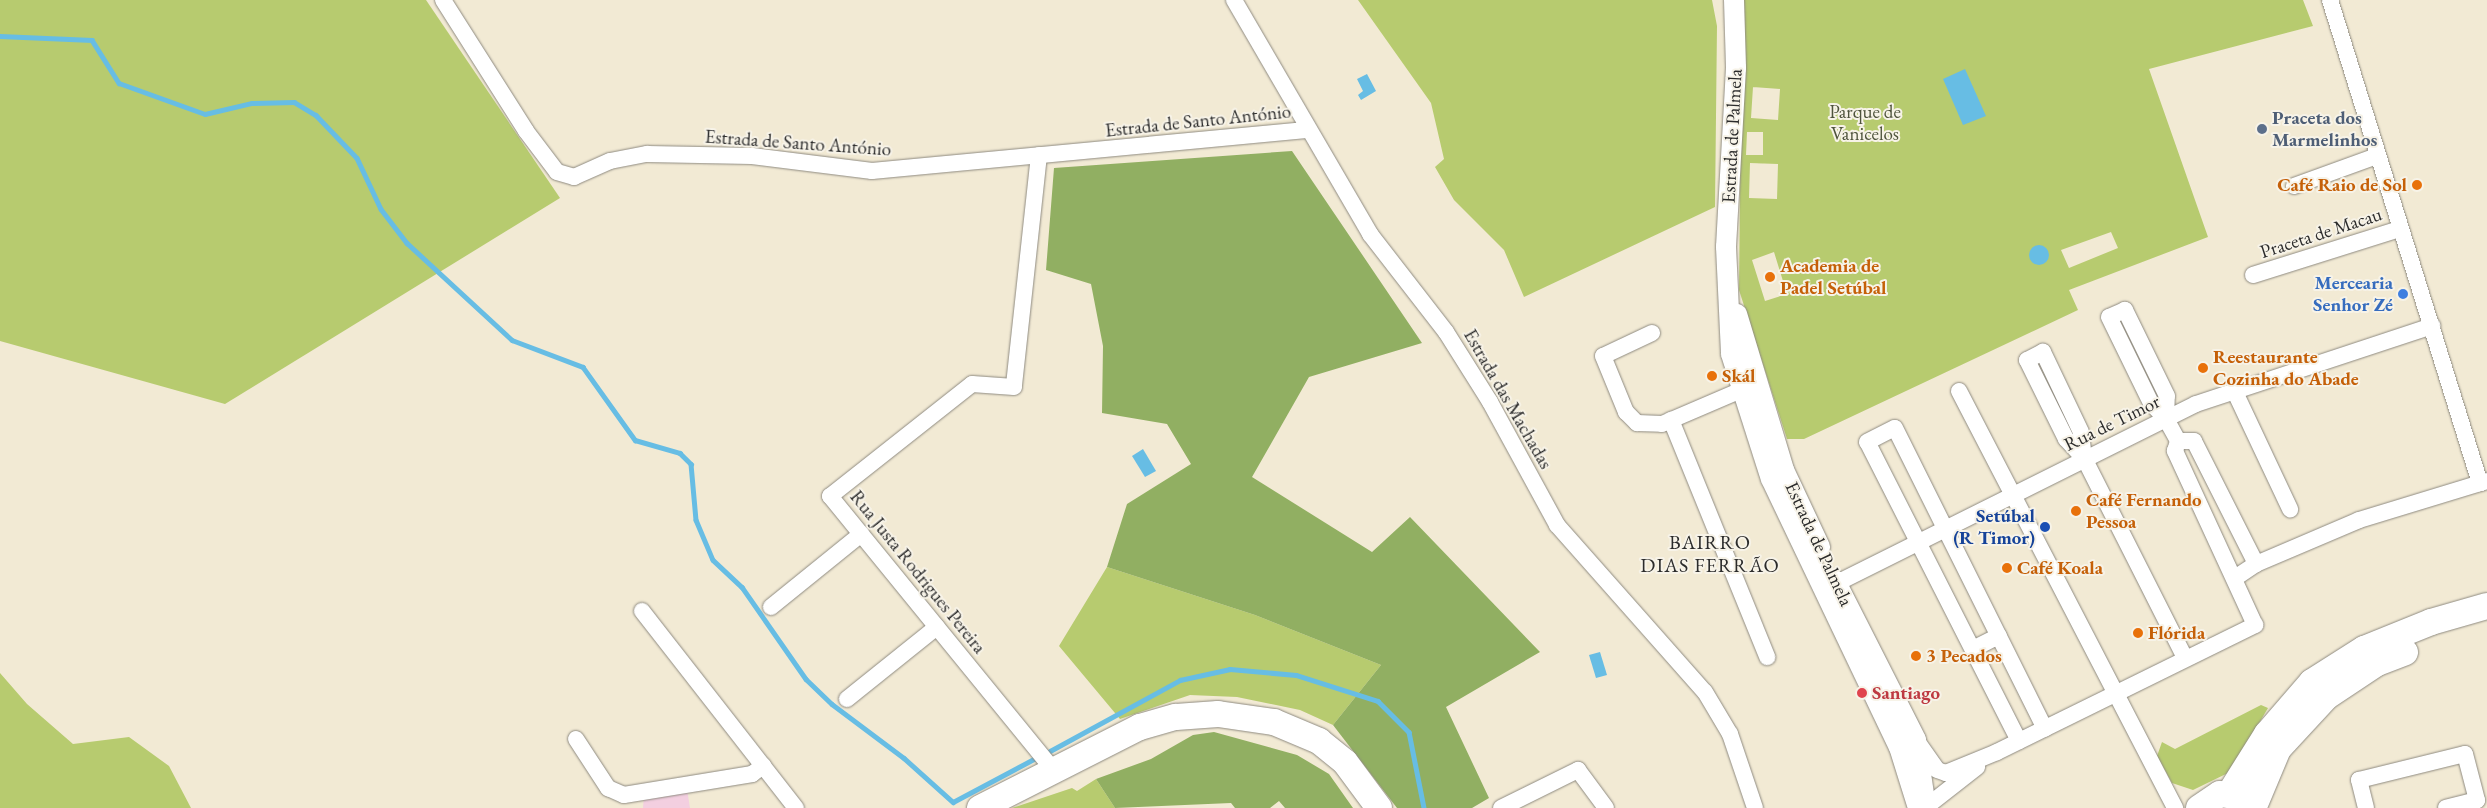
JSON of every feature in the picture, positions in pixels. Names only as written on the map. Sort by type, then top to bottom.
[{"type":"main road","points":[[2201,806],[2230,793],[2267,734],[2312,682],[2364,649],[2432,622],[2487,606]]},
{"type":"main road","points":[[2230,793],[2257,806],[2278,749],[2326,697],[2377,663],[2487,625]]},
{"type":"main road","points":[[980,808],[1157,722],[1196,714],[1238,715],[1274,722],[1319,740],[1345,762],[1379,808]]},
{"type":"street","name":"Estrada de Santo António","points":[[443,0],[536,144],[557,172],[574,177],[610,161],[646,154],[752,156],[872,171],[1306,130]]},
{"type":"street","name":"Estrada das Machadas","points":[[1234,0],[1306,130],[1370,234],[1446,332],[1557,525],[1705,692],[1730,734],[1755,808]]},
{"type":"street","name":"Estrada de Palmela","points":[[1734,0],[1736,68],[1726,272],[1731,354],[1747,387],[1771,479],[1916,740],[1923,808]]},
{"type":"street","points":[[2235,578],[2256,564],[2388,509],[2484,482],[2400,229],[2330,0]]},
{"type":"street","name":"Rua Justa Rodrigues Pereira","points":[[1038,155],[1014,386],[972,384],[830,496],[1054,771]]},
{"type":"street","points":[[2294,186],[2377,156]]},
{"type":"street","name":"Praceta de Macau","points":[[2253,275],[2400,229]]},
{"type":"street","points":[[2166,419],[2168,396],[2125,310],[2109,317],[2151,403],[2166,419],[2178,441]]},
{"type":"street","name":"Rua de Timor","points":[[1830,587],[2084,458],[2166,419],[2234,390],[2432,326]]},
{"type":"street","points":[[1652,333],[1602,356],[1631,418],[1643,425],[1671,420],[1747,387]]},
{"type":"street","points":[[2084,458],[2082,432],[2043,352],[2026,360],[2066,439],[2084,458],[2185,658]]},
{"type":"street","points":[[2234,390],[2290,508]]},
{"type":"street","points":[[1959,391],[2010,496],[2112,694],[2172,804],[2201,806]]},
{"type":"street","points":[[1671,420],[1767,657]]},
{"type":"street","points":[[2020,741],[1868,442],[1895,428],[2045,729]]},
{"type":"street","points":[[2178,441],[2194,441],[2256,564]]},
{"type":"street","points":[[1916,740],[1941,772],[1997,752],[2255,625],[2235,578],[2174,451],[2178,441]]},
{"type":"street","points":[[771,606],[861,534]]},
{"type":"street","name":"Estrada de Palmela","points":[[1830,587],[1899,747],[1923,808]]},
{"type":"street","points":[[642,610],[796,808]]},
{"type":"street","points":[[847,699],[937,628]]},
{"type":"street","points":[[1973,649],[1999,636]]},
{"type":"street","points":[[576,739],[608,788],[624,795],[752,774],[764,766]]},
{"type":"street","points":[[1923,808],[1997,752]]},
{"type":"street","points":[[2366,808],[2359,780],[2466,754],[2477,800],[2446,808]]},
{"type":"street","points":[[1501,808],[1578,770],[1606,808]]},
{"type":"shaded area","points":[[687,789],[690,808],[643,808],[644,795]]},
{"type":"green space","points":[[0,0],[426,0],[560,198],[225,404],[0,341]]},
{"type":"green space","points":[[1358,0],[1712,0],[1717,26],[1715,207],[1524,297],[1504,250],[1454,200],[1435,167],[1444,159],[1431,103]]},
{"type":"green space","name":"Parque de Vanicelos","points":[[1742,0],[2303,0],[2313,26],[2149,69],[2208,237],[2069,290],[2078,310],[1804,439],[1787,439],[1739,290]],"holes":[[[1753,87],[1780,89],[1778,120],[1751,118]],[[1747,132],[1763,132],[1763,155],[1746,155]],[[1750,163],[1778,164],[1777,199],[1749,198]],[[2111,232],[2118,248],[2069,268],[2061,250]],[[1774,252],[1787,294],[1765,301],[1752,260]]]},
{"type":"green space","points":[[1292,151],[1422,343],[1309,377],[1252,477],[1372,552],[1410,517],[1540,652],[1446,707],[1489,798],[1472,808],[1397,808],[1333,725],[1381,665],[1255,615],[1107,567],[1127,504],[1191,464],[1167,424],[1102,413],[1103,346],[1091,284],[1046,270],[1054,168]]},
{"type":"green space","points":[[1107,567],[1255,615],[1381,665],[1333,725],[1300,710],[1237,697],[1190,695],[1120,719],[1059,646]]},
{"type":"green space","points":[[0,673],[27,704],[73,744],[129,737],[169,766],[191,808],[0,808]]},
{"type":"green space","points":[[2261,705],[2268,708],[2230,772],[2193,790],[2172,783],[2157,756],[2162,742],[2175,749]]},
{"type":"green space","points":[[1214,732],[1297,755],[1329,774],[1353,808],[1285,808],[1279,801],[1270,808],[1235,808],[1231,803],[1115,808],[1096,779],[1151,759],[1193,735]]},
{"type":"green space","points":[[1096,779],[1115,808],[1012,808],[1072,788],[1077,791]]},
{"type":"water","points":[[1965,69],[1986,116],[1963,125],[1943,79]]},
{"type":"water","points":[[1367,74],[1376,91],[1361,100],[1358,95],[1363,91],[1357,79]]},
{"type":"water","points":[[2035,245],[2043,245],[2049,251],[2049,259],[2043,265],[2035,265],[2029,259],[2029,251]]},
{"type":"water","points":[[1143,449],[1156,471],[1145,477],[1132,456]]},
{"type":"water","points":[[1600,652],[1607,675],[1596,678],[1589,655]]},
{"type":"waterway","points":[[0,36],[92,40],[119,83],[205,114],[252,103],[294,102],[316,115],[357,158],[381,209],[407,243],[512,340],[583,367],[635,440],[680,453],[691,464],[696,520],[713,560],[742,587],[806,679],[832,704],[904,758],[953,802],[1034,759]]},
{"type":"waterway","points":[[1050,751],[1180,680],[1230,669],[1296,675],[1378,701],[1409,732],[1424,808]]},
{"type":"place","name":"Praceta dos Marmelinhos","points":[[2262,129]]},
{"type":"place","name":"Café Raio de Sol","points":[[2417,185]]},
{"type":"place","name":"Academia de Padel Setúbal","points":[[1770,277]]},
{"type":"place","name":"Mercearia Senhor Zé","points":[[2403,294]]},
{"type":"place","name":"Reestaurante Cozinha do Abade","points":[[2203,368]]},
{"type":"place","name":"Skál","points":[[1712,376]]},
{"type":"place","name":"Café Fernando Pessoa","points":[[2076,511]]},
{"type":"place","name":"Setúbal (R Timor)","points":[[2045,527]]},
{"type":"place","name":"Café Koala","points":[[2007,568]]},
{"type":"place","name":"Flórida","points":[[2138,633]]},
{"type":"place","name":"3 Pecados","points":[[1916,656]]},
{"type":"place","name":"Santiago","points":[[1862,693]]},
{"type":"district","name":"BAIRRO DIAS FERRÃO","points":[[1710,554]]}]
